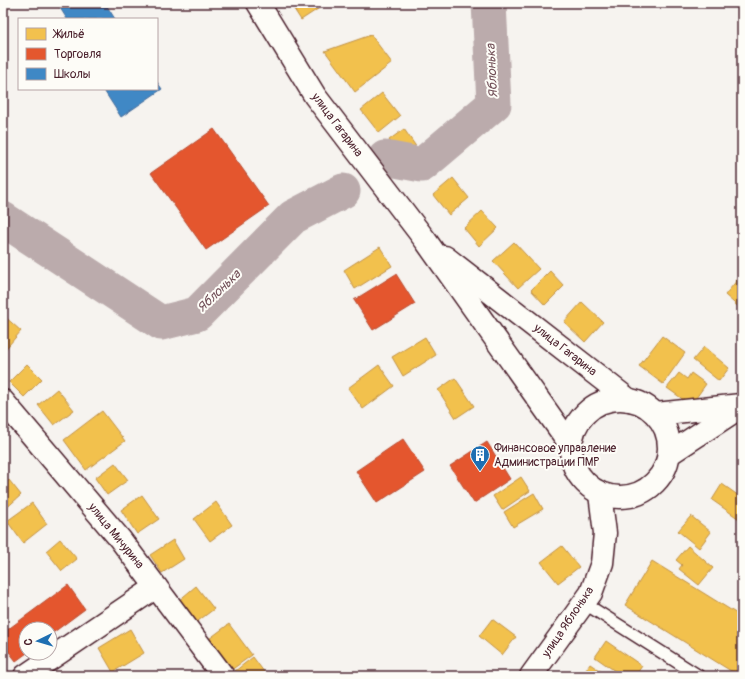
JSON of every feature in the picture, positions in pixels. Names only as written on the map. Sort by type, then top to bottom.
[{"type":"street","name":"улица Гагарина","points":[[258,3],[315,96],[426,241],[570,444]]},
{"type":"street","name":"улица Гагарина","points":[[426,241],[630,400]]},
{"type":"street","name":"улица Гагарина","points":[[609,400],[630,400],[639,403],[656,414],[667,433],[669,454],[662,476],[645,492],[623,499],[600,494],[583,482],[573,464],[570,444],[574,430],[581,418],[590,409],[609,400]]},
{"type":"street","name":"улица Мичурина","points":[[3,401],[120,538],[223,676]]},
{"type":"street","points":[[656,414],[742,405]]},
{"type":"street","points":[[669,454],[742,405]]},
{"type":"street","name":"улица Яблонька","points":[[531,676],[591,593],[602,563],[605,533],[600,494]]},
{"type":"street","points":[[25,676],[156,587]]},
{"type":"lane","points":[[584,603],[699,676]]},
{"type":"building: Жильё","points":[[290,3],[323,3],[324,5],[301,20]]},
{"type":"building: Жильё","points":[[371,35],[392,63],[355,92],[325,51]]},
{"type":"building: Жильё","points":[[382,93],[400,116],[379,133],[361,110]]},
{"type":"building: Жильё","points":[[404,129],[417,148],[402,159],[389,140]]},
{"type":"building: Жильё","points":[[453,178],[469,198],[449,215],[433,195]]},
{"type":"building: Жильё","points":[[482,211],[498,228],[479,246],[464,228]]},
{"type":"building: Жильё","points":[[514,242],[539,269],[518,288],[493,261]]},
{"type":"building: Жильё","points":[[380,247],[392,266],[355,289],[344,270]]},
{"type":"building: Жильё","points":[[550,271],[564,286],[545,305],[531,290]]},
{"type":"building: Жильё","points":[[742,274],[742,310],[725,295]]},
{"type":"building: Жильё","points":[[582,302],[603,322],[585,342],[564,322]]},
{"type":"building: Жильё","points":[[3,315],[21,331],[3,352]]},
{"type":"building: Жильё","points":[[662,336],[685,353],[663,384],[639,366]]},
{"type":"building: Жильё","points":[[425,337],[436,355],[403,376],[392,357]]},
{"type":"building: Жильё","points":[[704,347],[729,368],[719,381],[693,360]]},
{"type":"building: Жильё","points":[[27,364],[42,379],[24,397],[9,382]]},
{"type":"building: Жильё","points":[[379,365],[394,386],[363,409],[348,388]]},
{"type":"building: Жильё","points":[[679,373],[687,379],[691,373],[706,384],[691,405],[667,388]]},
{"type":"building: Жильё","points":[[455,378],[474,406],[456,418],[438,390]]},
{"type":"building: Жильё","points":[[57,389],[74,410],[54,425],[38,405]]},
{"type":"building: Жильё","points":[[102,411],[125,441],[86,470],[64,440]]},
{"type":"building: Жильё","points":[[115,463],[128,480],[107,495],[95,478]]},
{"type":"building: Жильё","points":[[521,477],[530,491],[502,510],[493,496]]},
{"type":"building: Жильё","points":[[9,480],[21,495],[3,511],[3,485]]},
{"type":"building: Жильё","points":[[722,484],[742,498],[742,521],[712,500]]},
{"type":"building: Жильё","points":[[534,493],[543,509],[513,527],[504,512]]},
{"type":"building: Жильё","points":[[142,495],[159,519],[137,534],[121,510]]},
{"type":"building: Жильё","points":[[216,502],[232,525],[210,541],[194,519]]},
{"type":"building: Жильё","points":[[32,503],[47,524],[23,543],[7,521]]},
{"type":"building: Жильё","points":[[691,516],[711,532],[699,548],[678,531]]},
{"type":"building: Жильё","points":[[60,539],[77,559],[62,571],[46,551]]},
{"type":"building: Жильё","points":[[173,540],[184,559],[162,573],[150,555]]},
{"type":"building: Жильё","points":[[562,546],[579,567],[558,583],[541,562]]},
{"type":"building: Жильё","points":[[688,546],[713,568],[699,585],[679,569],[682,565],[676,560]]},
{"type":"building: Жильё","points":[[652,561],[742,617],[742,676],[739,676],[625,605]]},
{"type":"building: Жильё","points":[[196,586],[214,609],[194,624],[177,602]]},
{"type":"building: Жильё","points":[[492,619],[516,637],[502,655],[479,636]]},
{"type":"building: Жильё","points":[[229,624],[252,655],[227,673],[205,642]]},
{"type":"building: Жильё","points":[[130,629],[144,653],[113,672],[99,648]]},
{"type":"building: Жильё","points":[[606,641],[642,666],[635,676],[622,676],[595,657]]},
{"type":"building: Жильё","points":[[253,657],[267,676],[230,675]]},
{"type":"building: Жильё","points":[[590,664],[608,676],[582,676]]},
{"type":"building: Торговля","points":[[214,129],[269,206],[206,250],[151,173]]},
{"type":"building: Торговля","points":[[396,274],[415,304],[373,330],[354,300]]},
{"type":"building: Торговля","points":[[403,439],[425,472],[377,503],[356,471]]},
{"type":"building: Торговля","name":"Финансовое управление Администрации ПМР","points":[[487,442],[510,479],[474,503],[450,466]]},
{"type":"building: Торговля","points":[[68,585],[85,609],[58,629],[58,621],[19,621]]},
{"type":"building: Торговля","points":[[18,622],[18,660],[16,661],[3,644],[3,633]]},
{"type":"building: Школы","points":[[57,3],[105,3],[114,18],[66,18]]},
{"type":"building: Школы","points":[[158,83],[162,89],[121,117],[104,90],[158,90]]},
{"type":"waterway","name":"Яблонька","points":[[385,158],[422,165],[494,104],[489,3]]},
{"type":"waterway","name":"Яблонька","points":[[3,219],[161,323],[197,314],[293,217],[343,191]]},
{"type":"place","name":"Финансовое управление Администрации ПМР","points":[[480,472]]}]
